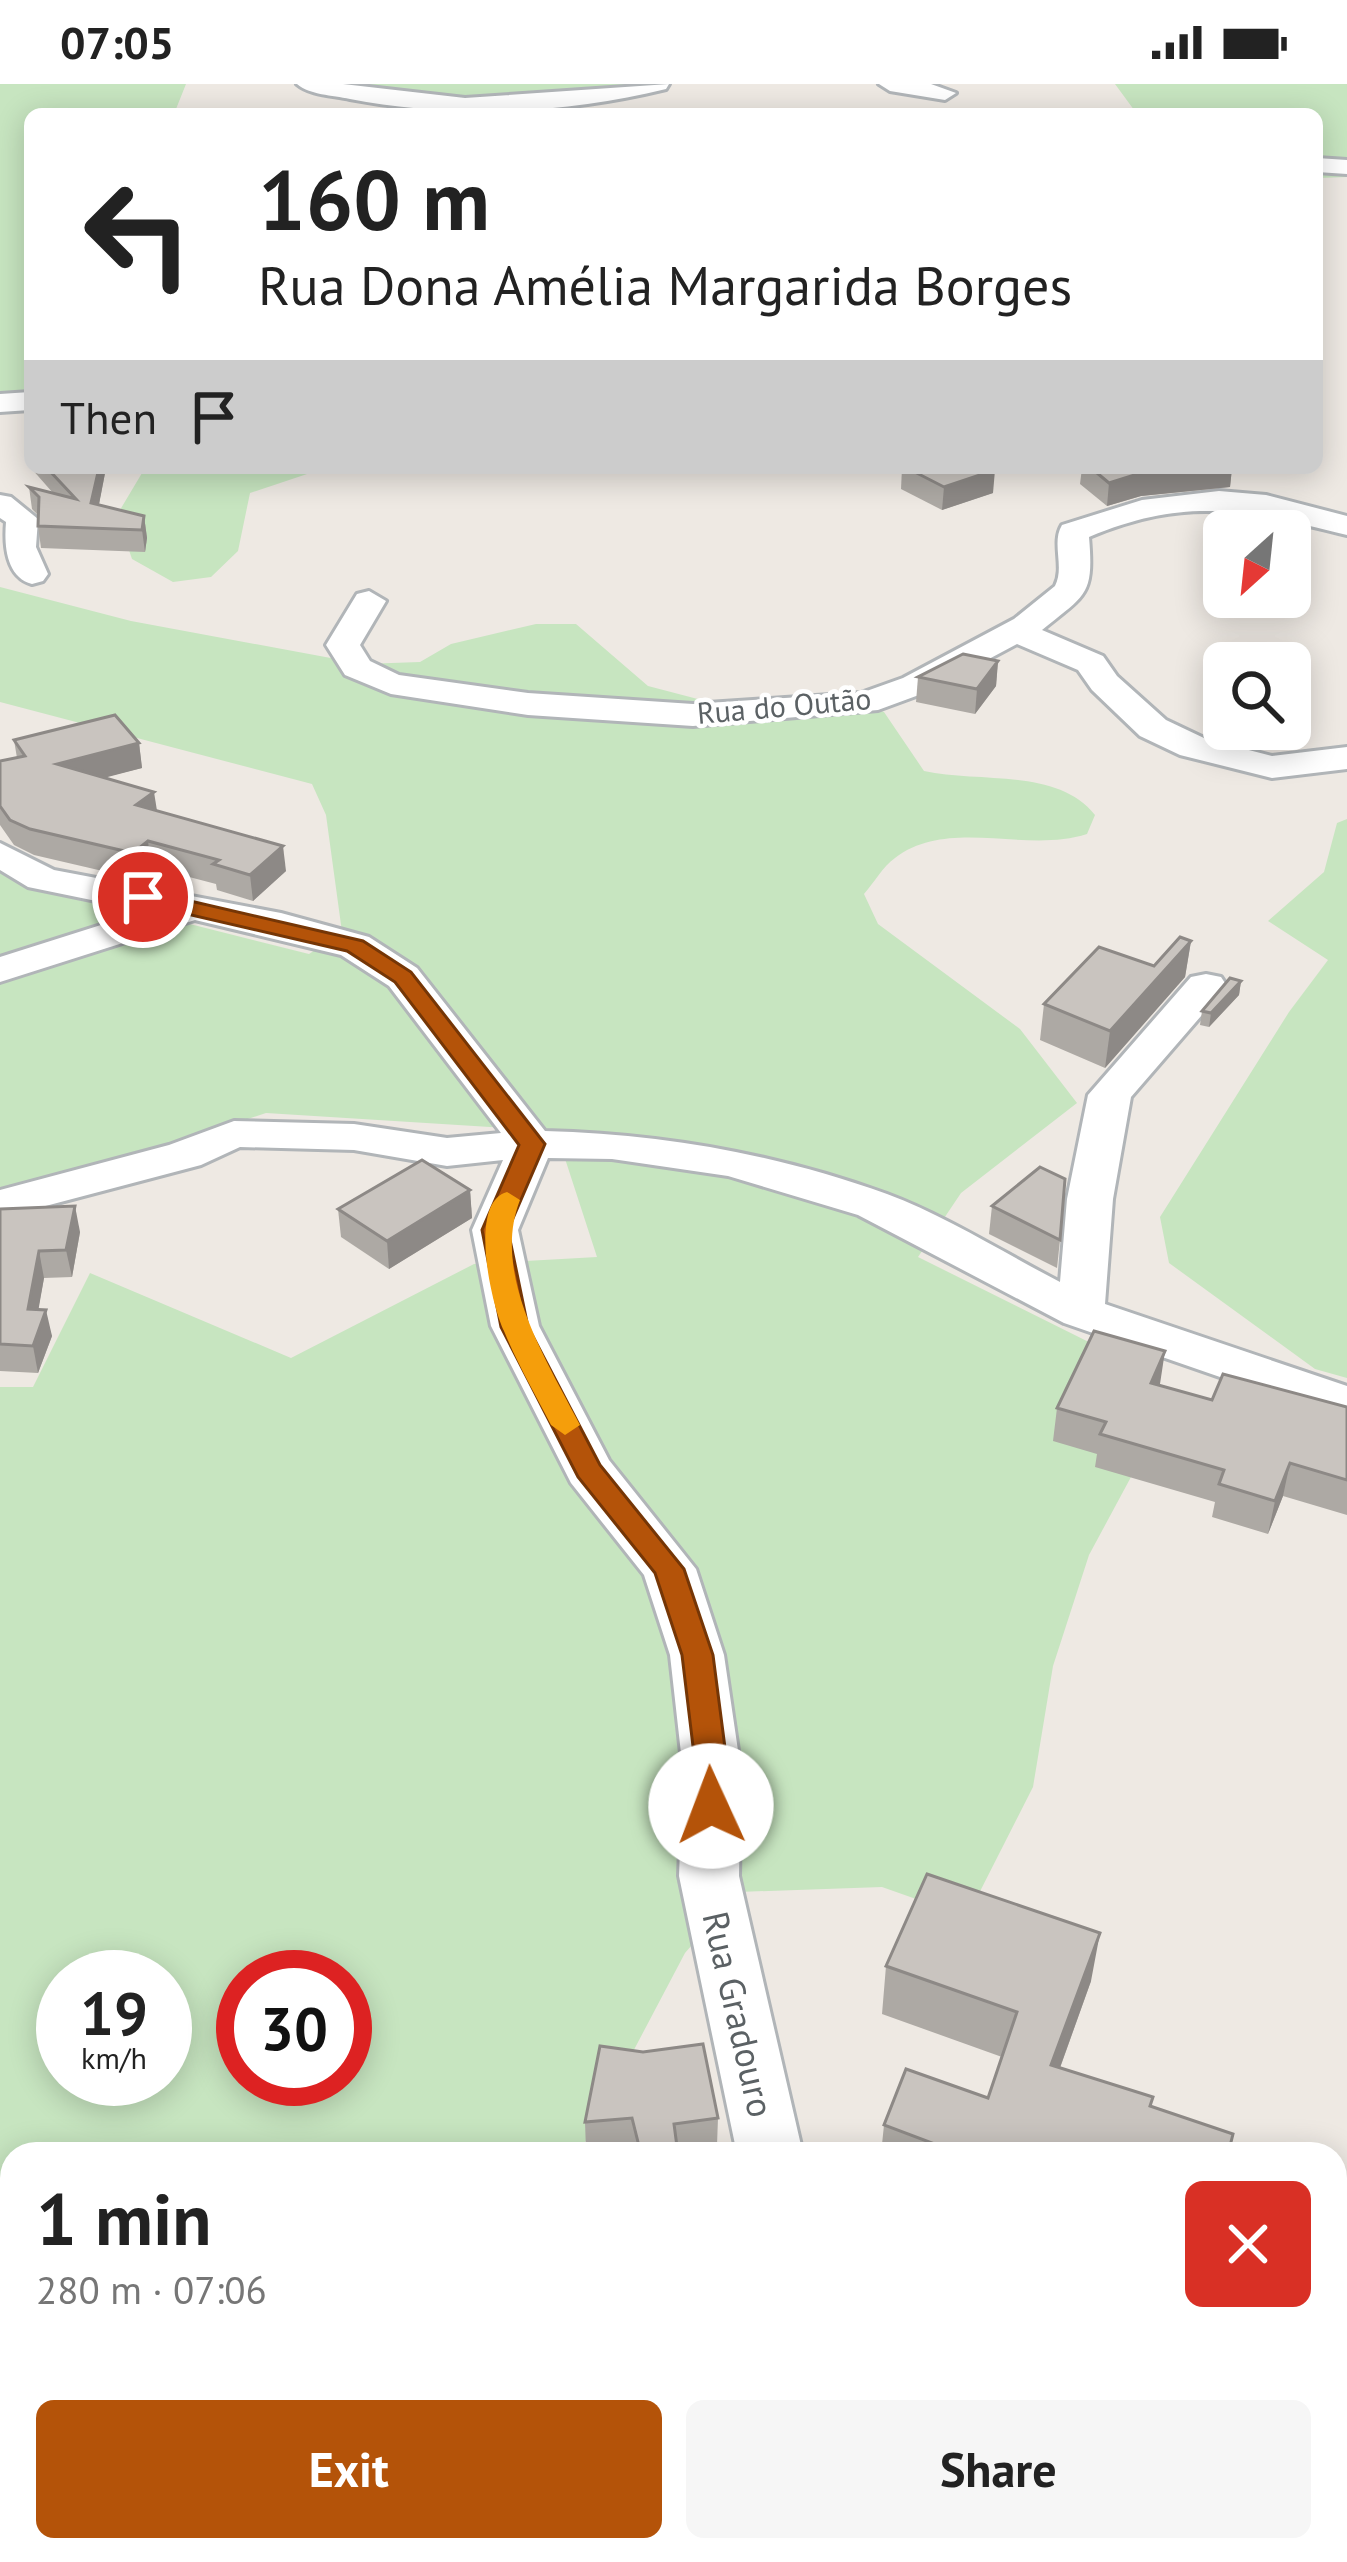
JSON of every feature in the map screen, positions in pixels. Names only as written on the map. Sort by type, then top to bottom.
[{"type":"street","points":[[308,84],[411,103],[557,98],[658,84]]},
{"type":"street","points":[[890,84],[950,97]]},
{"type":"street","points":[[400,108],[411,103]]},
{"type":"street","points":[[0,504],[22,519],[20,547],[32,574]]},
{"type":"street","name":"Rua do Outão","points":[[369,601],[343,644],[357,668],[391,684],[528,704],[693,715],[866,703],[915,685],[1015,631],[1068,592],[1076,579],[1073,532],[1096,521],[1205,504],[1263,504],[1347,526]]},
{"type":"street","points":[[1015,631],[1091,663],[1104,683],[1153,728],[1192,747],[1272,767],[1347,758]]},
{"type":"street","points":[[0,854],[41,879],[195,908],[355,946],[403,977],[532,1144]]},
{"type":"street","points":[[0,970],[195,908]]},
{"type":"street","points":[[1081,1312],[1090,1199],[1109,1095],[1206,986]]},
{"type":"street","points":[[0,1204],[185,1155],[234,1134],[354,1137],[447,1151],[532,1144],[612,1146],[733,1163],[874,1205],[1081,1312],[1347,1404]]},
{"type":"street","name":"Rua Gradouro","points":[[532,1144],[495,1230],[515,1327],[589,1470],[669,1569],[697,1655],[712,1771],[709,1876],[767,2142]]},
{"type":"green space","points":[[0,84],[186,84],[176,108],[24,108],[24,393],[0,393]]},
{"type":"green space","points":[[328,84],[660,84],[608,96],[487,104]]},
{"type":"green space","points":[[1115,84],[1347,84],[1347,177],[1323,178],[1323,108],[1133,108]]},
{"type":"green space","points":[[141,474],[307,474],[250,493],[238,551],[211,577],[173,582],[132,559],[117,515]]},
{"type":"green space","points":[[0,587],[131,621],[363,664],[420,662],[451,644],[536,624],[576,624],[648,686],[713,703],[855,701],[884,712],[924,771],[1039,784],[1079,800],[1095,815],[1087,834],[1039,840],[963,838],[916,846],[891,861],[864,894],[878,924],[1020,1029],[1077,1103],[961,1193],[918,1257],[1155,1375],[1145,1451],[1089,1555],[1053,1666],[1033,1787],[967,1917],[882,1887],[738,1892],[685,1953],[585,2142],[0,2142],[0,1387],[33,1387],[90,1273],[291,1358],[474,1264],[597,1257],[556,1131],[266,1113],[0,1201],[0,854],[83,897],[309,954],[342,932],[326,815],[312,784],[0,702]]},
{"type":"green space","points":[[1347,819],[1347,1378],[1315,1369],[1169,1263],[1160,1217],[1289,1012],[1328,960],[1268,921],[1324,872],[1337,823]]},
{"type":"building","points":[[53,474],[98,474],[91,503],[144,516],[142,530],[38,526],[39,497],[29,487],[76,499]]},
{"type":"building","points":[[919,474],[983,474],[944,487]]},
{"type":"building","points":[[1098,474],[1138,474],[1109,483]]},
{"type":"building","points":[[963,654],[998,661],[977,689],[918,677]]},
{"type":"building","points":[[115,715],[139,743],[57,764],[154,792],[136,805],[283,846],[250,875],[213,864],[219,860],[148,841],[133,853],[10,820],[0,806],[0,761],[25,756],[14,740]]},
{"type":"building","points":[[1180,937],[1191,941],[1110,1031],[1044,1004],[1099,947],[1154,966]]},
{"type":"building","points":[[1230,978],[1241,981],[1211,1013],[1202,1011]]},
{"type":"building","points":[[422,1160],[470,1190],[387,1241],[338,1209]]},
{"type":"building","points":[[1040,1167],[1065,1179],[1060,1240],[992,1206]]},
{"type":"building","points":[[75,1206],[66,1250],[39,1251],[28,1309],[46,1310],[33,1346],[0,1344],[0,1209]]},
{"type":"building","points":[[1094,1331],[1165,1351],[1151,1383],[1212,1400],[1223,1374],[1347,1407],[1347,1480],[1290,1463],[1275,1501],[1219,1484],[1224,1470],[1100,1434],[1106,1422],[1057,1408]]},
{"type":"building","points":[[927,1874],[1100,1933],[1051,2065],[1153,2097],[1150,2106],[1233,2134],[1231,2142],[929,2142],[884,2125],[906,2069],[988,2098],[1017,2012],[886,1966]]},
{"type":"building","points":[[703,2044],[718,2118],[674,2124],[676,2142],[638,2142],[632,2118],[585,2122],[600,2046],[643,2052]]},
{"type":"slow traffic","points":[[507,1200],[495,1230],[515,1327],[565,1425]]},
{"type":"route","points":[[143,897],[355,946],[403,977],[532,1144],[495,1230],[515,1327],[589,1470],[669,1569],[697,1655],[712,1771],[711,1806]]}]
